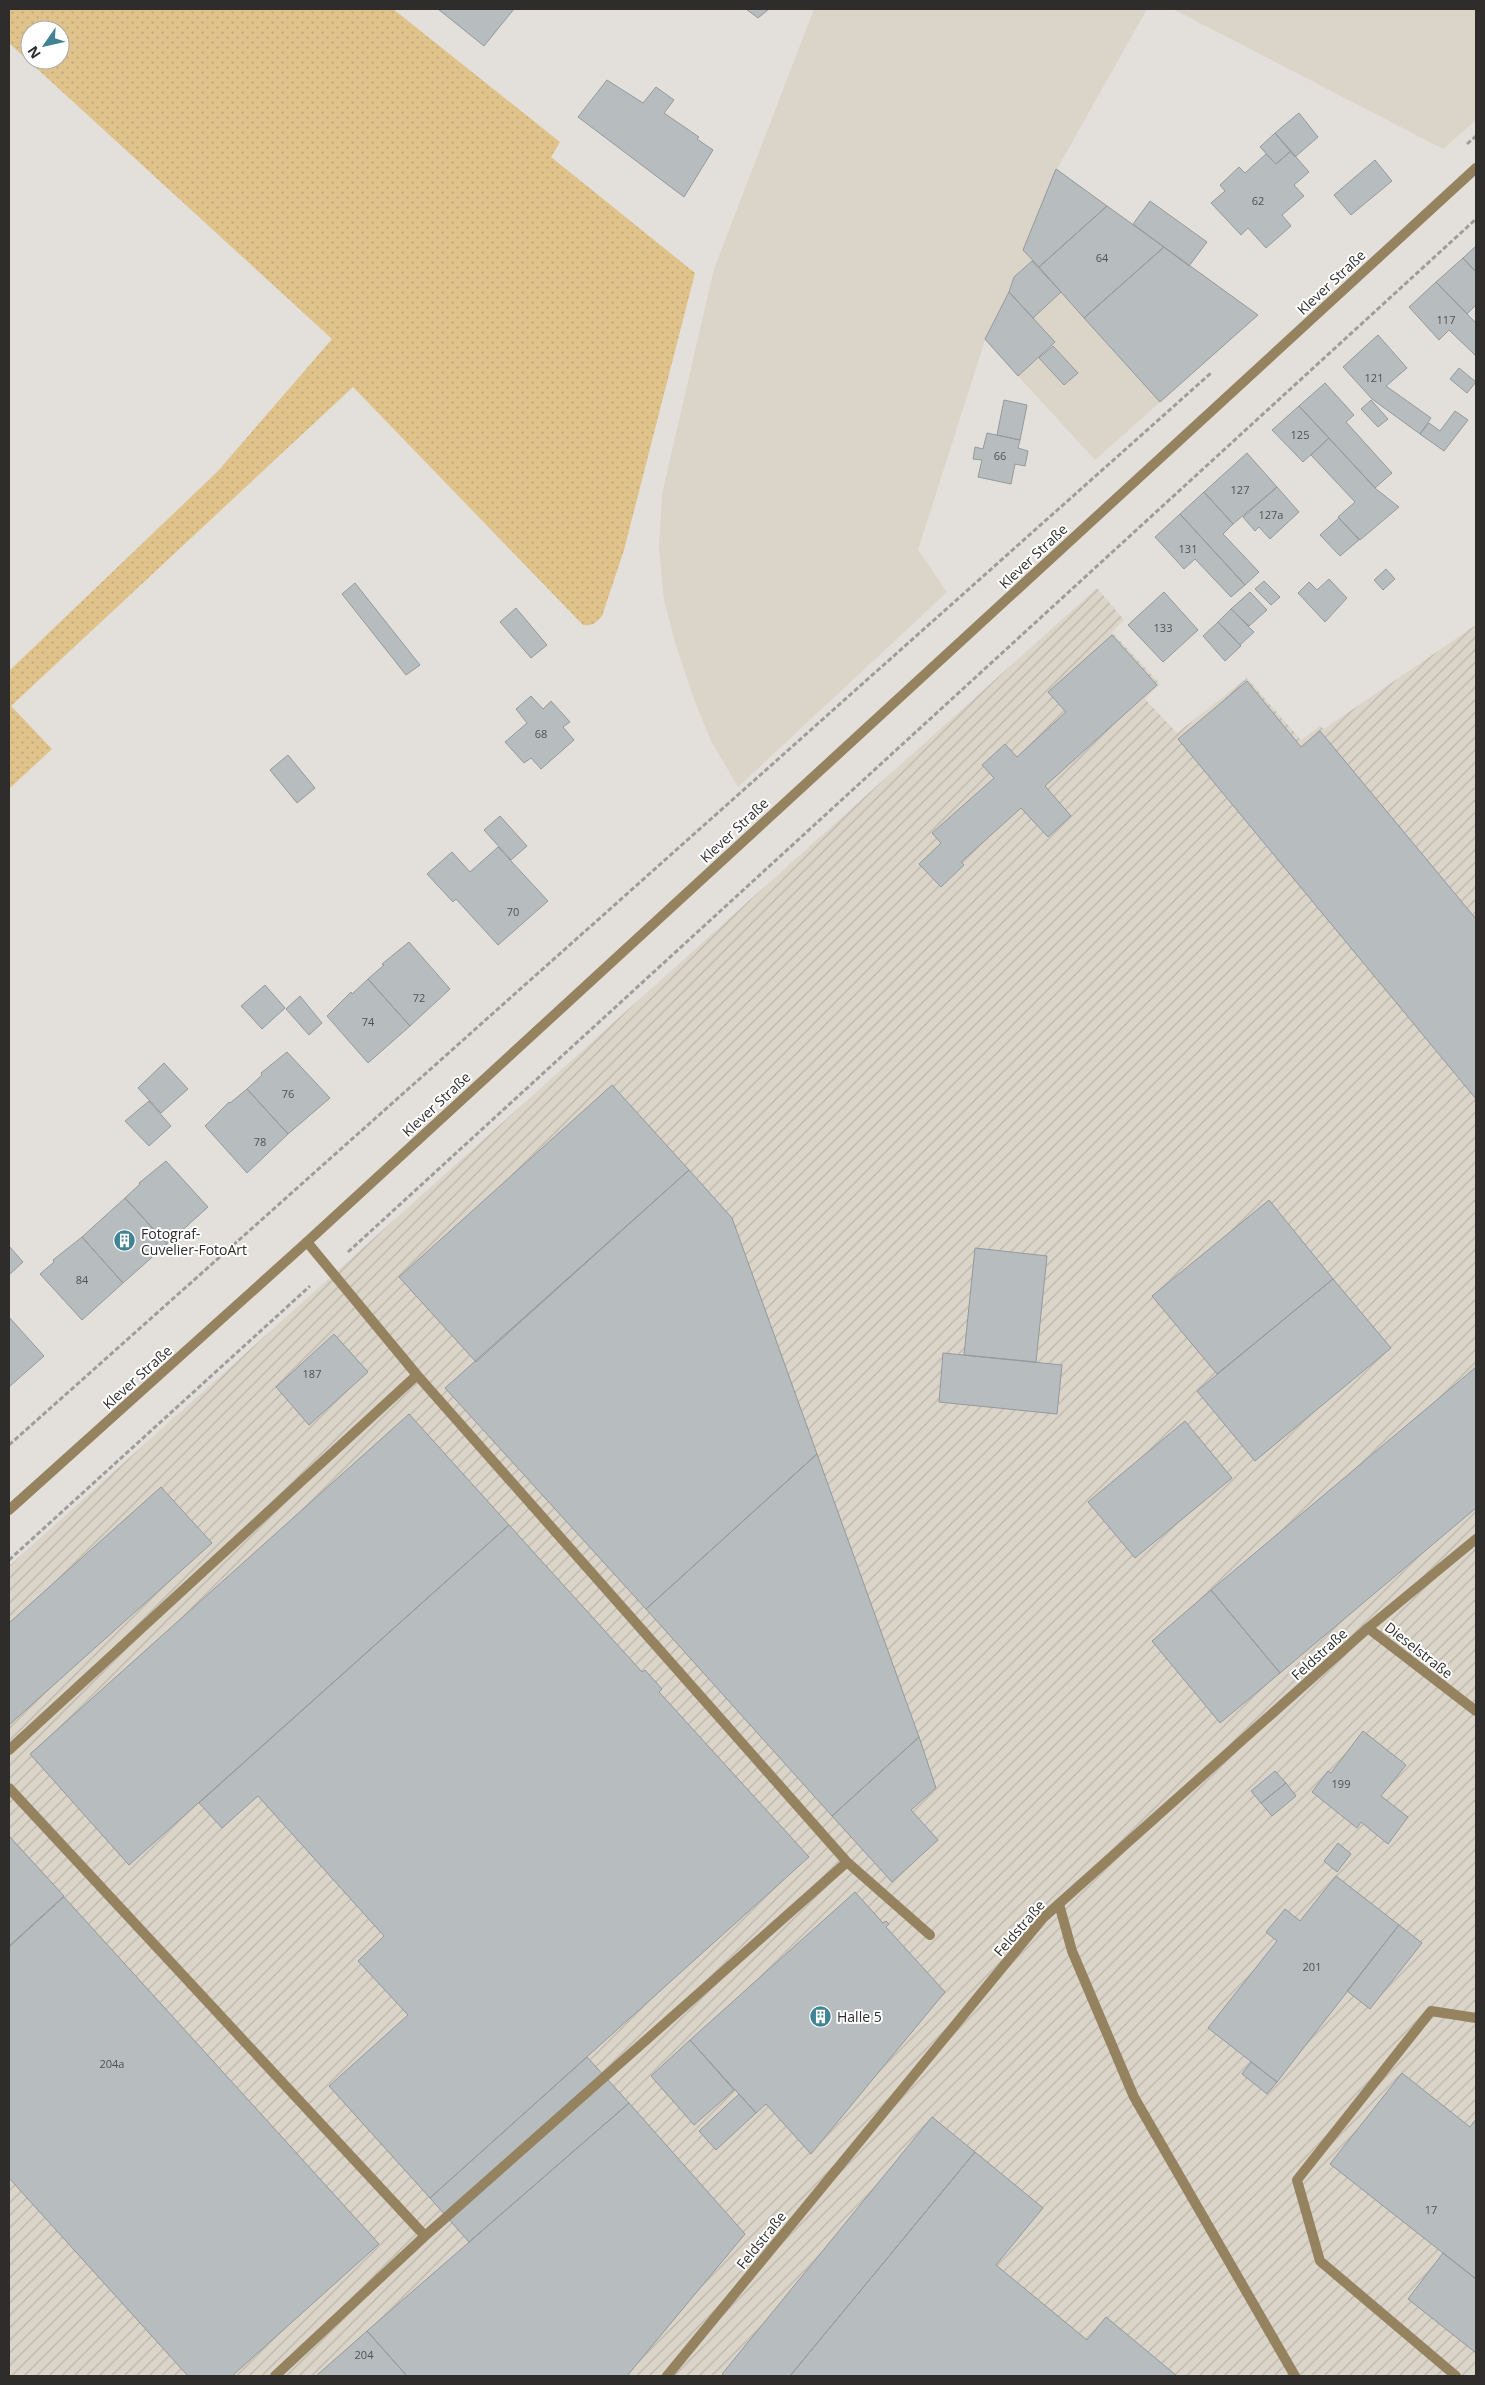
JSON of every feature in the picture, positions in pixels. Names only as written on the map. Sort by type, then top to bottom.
[{"type":"street","name":"Klever Straße","points":[[9,1510],[306,1242],[1476,168]]},
{"type":"street","points":[[306,1242],[417,1375],[847,1862],[930,1936]]},
{"type":"street","points":[[9,1750],[417,1375]]},
{"type":"street","name":"Feldstraße","points":[[667,2376],[1043,1918],[1368,1628],[1476,1538]]},
{"type":"street","name":"Dieselstraße","points":[[1368,1628],[1476,1712]]},
{"type":"street","points":[[9,1788],[425,2236]]},
{"type":"street","points":[[275,2376],[425,2236],[847,1862]]},
{"type":"street","points":[[1059,1904],[1072,1951],[1134,2097],[1295,2376]]},
{"type":"street","points":[[1456,2376],[1320,2261],[1297,2180],[1431,2011],[1476,2018]]},
{"type":"path","points":[[1462,149],[1476,136]]},
{"type":"path","points":[[9,1560],[329,1270],[1476,219]]},
{"type":"path","points":[[9,1446],[1213,372]]},
{"type":"shaded area","points":[[9,9],[393,9],[560,142],[551,157],[695,273],[624,550],[602,616],[594,624],[583,625],[353,387],[11,706],[52,749],[9,789],[9,671],[218,471],[332,339],[38,70],[70,70],[70,20],[20,20],[20,53],[9,43]]},
{"type":"shaded area","points":[[814,9],[1147,9],[1057,169],[1258,315],[1095,460],[985,340],[918,550],[947,592],[738,787],[711,741],[694,699],[674,639],[664,600],[659,549],[662,494],[714,269]]},
{"type":"shaded area","points":[[1173,9],[1476,9],[1476,120],[1443,149]]},
{"type":"shaded area","points":[[1097,588],[1124,620],[1112,632],[1160,684],[1145,699],[1177,733],[1247,678],[1301,740],[1320,726],[1324,729],[1476,625],[1476,2376],[9,2376],[9,1566]]},
{"type":"building","points":[[438,9],[514,9],[484,46]]},
{"type":"building","points":[[746,9],[769,9],[758,18]]},
{"type":"building","points":[[607,80],[643,103],[656,87],[674,100],[664,113],[699,137],[697,139],[713,150],[684,197],[578,117]]},
{"type":"building","points":[[1299,113],[1318,137],[1295,157],[1275,133]]},
{"type":"building","points":[[1275,133],[1291,151],[1276,164],[1260,147]]},
{"type":"building","points":[[1291,151],[1309,172],[1294,185],[1304,196],[1282,215],[1291,226],[1266,248],[1248,228],[1241,235],[1211,203],[1225,191],[1220,185],[1239,167],[1245,173],[1266,154],[1276,164]]},
{"type":"building","points":[[1375,160],[1392,181],[1351,215],[1334,195]]},
{"type":"building","points":[[1056,169],[1107,206],[1039,267],[1023,250]]},
{"type":"building","points":[[1150,201],[1207,242],[1189,266],[1133,224]]},
{"type":"building","points":[[1107,206],[1164,247],[1084,318],[1039,267]]},
{"type":"building","points":[[1476,246],[1476,272],[1463,258]]},
{"type":"building","points":[[1164,247],[1258,315],[1160,402],[1084,318]]},
{"type":"building","points":[[1463,258],[1476,272],[1476,305],[1467,314],[1436,282]]},
{"type":"building","points":[[1032,261],[1061,292],[1033,318],[1009,292],[1014,277]]},
{"type":"building","points":[[1436,282],[1476,323],[1476,356],[1449,330],[1439,340],[1409,307]]},
{"type":"building","points":[[1009,292],[1055,342],[1018,376],[985,339]]},
{"type":"building","points":[[1378,335],[1407,368],[1386,386],[1431,418],[1420,434],[1372,399],[1343,367]]},
{"type":"building","points":[[1053,346],[1078,373],[1064,385],[1039,358]]},
{"type":"building","points":[[1459,368],[1476,382],[1467,393],[1450,379]]},
{"type":"building","points":[[1325,383],[1354,415],[1346,422],[1392,473],[1375,488],[1299,406]]},
{"type":"building","points":[[1004,400],[1027,405],[1020,440],[997,435]]},
{"type":"building","points":[[1371,400],[1388,419],[1378,427],[1361,409]]},
{"type":"building","points":[[1299,406],[1329,438],[1303,462],[1272,430]]},
{"type":"building","points":[[1455,411],[1468,420],[1444,451],[1420,434],[1429,423],[1440,431]]},
{"type":"building","points":[[987,433],[1020,440],[1018,448],[1028,451],[1025,466],[1015,464],[1011,484],[978,477],[982,460],[973,459],[975,447],[983,449]]},
{"type":"building","points":[[1329,438],[1376,489],[1399,507],[1360,540],[1338,517],[1355,502],[1311,455]]},
{"type":"building","points":[[1247,453],[1277,487],[1233,524],[1204,492]]},
{"type":"building","points":[[1277,487],[1299,512],[1270,539],[1259,527],[1255,531],[1243,517]]},
{"type":"building","points":[[1204,492],[1233,524],[1223,534],[1259,572],[1245,585],[1180,514]]},
{"type":"building","points":[[1180,514],[1245,585],[1231,597],[1195,559],[1184,569],[1155,537]]},
{"type":"building","points":[[1339,518],[1359,540],[1340,556],[1320,535]]},
{"type":"building","points":[[1386,569],[1395,579],[1383,590],[1374,580]]},
{"type":"building","points":[[1329,579],[1347,598],[1325,622],[1298,593],[1309,582],[1317,590]]},
{"type":"building","points":[[1264,581],[1280,597],[1271,605],[1255,589]]},
{"type":"building","points":[[355,583],[420,665],[406,675],[342,594]]},
{"type":"building","points":[[1164,592],[1198,630],[1163,662],[1128,625]]},
{"type":"building","points":[[1250,592],[1267,610],[1249,626],[1231,609]]},
{"type":"building","points":[[516,608],[547,645],[531,658],[500,622]]},
{"type":"building","points":[[1231,609],[1254,632],[1240,645],[1218,622]]},
{"type":"building","points":[[1218,622],[1241,646],[1225,661],[1203,636]]},
{"type":"building","points":[[1112,635],[1157,685],[1045,786],[1071,816],[1048,837],[1021,808],[961,862],[964,865],[941,887],[919,864],[941,843],[932,833],[994,778],[982,765],[1005,744],[1017,757],[1066,712],[1048,692]]},
{"type":"building","points":[[1247,681],[1301,747],[1320,731],[1476,919],[1476,1099],[1178,739]]},
{"type":"building","points":[[531,696],[543,709],[551,701],[570,722],[563,727],[574,740],[541,769],[531,758],[524,763],[505,742],[527,723],[516,709]]},
{"type":"building","points":[[288,755],[315,788],[297,803],[270,770]]},
{"type":"building","points":[[500,816],[527,846],[511,860],[484,830]]},
{"type":"building","points":[[498,847],[548,901],[498,945],[456,899],[453,902],[427,874],[452,852],[470,872]]},
{"type":"building","points":[[409,942],[450,989],[410,1026],[368,979],[384,965],[382,964]]},
{"type":"building","points":[[368,979],[410,1026],[368,1063],[327,1016],[351,992],[352,994]]},
{"type":"building","points":[[265,985],[285,1008],[262,1029],[241,1006]]},
{"type":"building","points":[[300,996],[322,1023],[309,1035],[286,1009]]},
{"type":"building","points":[[287,1052],[330,1098],[288,1134],[247,1089],[262,1075],[261,1073]]},
{"type":"building","points":[[164,1063],[188,1089],[161,1113],[138,1088]]},
{"type":"building","points":[[612,1085],[689,1170],[476,1362],[399,1277]]},
{"type":"building","points":[[247,1089],[288,1134],[247,1173],[205,1126],[229,1102]]},
{"type":"building","points":[[149,1101],[171,1126],[149,1146],[125,1121]]},
{"type":"building","points":[[166,1161],[208,1207],[167,1244],[125,1198],[139,1183]]},
{"type":"building","points":[[689,1170],[732,1218],[817,1454],[646,1609],[445,1388]]},
{"type":"building","name":"Fotograf- Cuvelier-FotoArt","points":[[125,1198],[167,1244],[123,1283],[82,1237]]},
{"type":"building","points":[[1269,1200],[1333,1279],[1217,1374],[1152,1296]]},
{"type":"building","points":[[82,1237],[123,1283],[82,1320],[40,1274],[54,1262],[53,1260]]},
{"type":"building","points":[[9,1246],[23,1262],[9,1275]]},
{"type":"building","points":[[975,1248],[1047,1256],[1036,1362],[964,1355]]},
{"type":"building","points":[[1333,1279],[1391,1348],[1255,1461],[1197,1391]]},
{"type":"building","points":[[9,1317],[44,1356],[9,1387]]},
{"type":"building","points":[[334,1334],[368,1372],[309,1425],[276,1387]]},
{"type":"building","points":[[943,1353],[1062,1365],[1057,1414],[939,1402]]},
{"type":"building","points":[[1476,1367],[1476,1508],[1280,1673],[1211,1590]]},
{"type":"building","points":[[409,1414],[509,1525],[129,1865],[30,1754]]},
{"type":"building","points":[[1185,1421],[1232,1478],[1135,1558],[1088,1502]]},
{"type":"building","points":[[817,1454],[919,1737],[832,1816],[646,1609]]},
{"type":"building","points":[[161,1487],[212,1543],[9,1725],[9,1623]]},
{"type":"building","points":[[509,1525],[642,1672],[645,1670],[662,1689],[659,1692],[809,1857],[430,2198],[329,2086],[408,2015],[358,1961],[384,1936],[258,1796],[222,1828],[199,1803]]},
{"type":"building","points":[[1211,1590],[1280,1673],[1220,1723],[1152,1641]]},
{"type":"building","points":[[1363,1731],[1406,1765],[1381,1796],[1408,1817],[1388,1844],[1361,1822],[1357,1828],[1312,1792],[1328,1771],[1331,1773]]},
{"type":"building","points":[[919,1737],[936,1788],[911,1810],[938,1840],[892,1882],[832,1816]]},
{"type":"building","points":[[1275,1771],[1286,1783],[1261,1803],[1251,1791]]},
{"type":"building","points":[[1286,1783],[1296,1796],[1272,1816],[1261,1803]]},
{"type":"building","points":[[9,1836],[64,1896],[9,1946]]},
{"type":"building","points":[[1338,1843],[1351,1854],[1337,1872],[1324,1861]]},
{"type":"building","points":[[1336,1876],[1399,1925],[1277,2082],[1208,2028],[1277,1941],[1266,1932],[1285,1909],[1300,1921]]},
{"type":"building","name":"Halle 5","points":[[855,1892],[883,1923],[886,1921],[889,1924],[886,1927],[945,1992],[811,2154],[766,2104],[756,2113],[690,2040]]},
{"type":"building","points":[[64,1897],[379,2244],[232,2376],[188,2376],[9,2178],[9,1947]]},
{"type":"building","points":[[1399,1925],[1422,1943],[1370,2009],[1347,1991]]},
{"type":"building","points":[[690,2040],[734,2090],[694,2125],[651,2076]]},
{"type":"building","points":[[587,2057],[629,2103],[469,2242],[430,2198]]},
{"type":"building","points":[[1251,2062],[1277,2082],[1267,2094],[1242,2074]]},
{"type":"building","points":[[1402,2073],[1470,2127],[1476,2119],[1476,2279],[1330,2164]]},
{"type":"building","points":[[739,2094],[756,2113],[716,2150],[699,2131]]},
{"type":"building","points":[[629,2103],[745,2234],[627,2376],[407,2376],[367,2331]]},
{"type":"building","points":[[932,2117],[975,2152],[790,2376],[725,2376],[722,2374]]},
{"type":"building","points":[[975,2152],[1043,2208],[996,2265],[1087,2340],[1106,2317],[1177,2376],[790,2376]]},
{"type":"building","points":[[1443,2253],[1476,2279],[1476,2353],[1408,2299]]},
{"type":"building","points":[[367,2331],[407,2376],[316,2376]]},
{"type":"place","name":"Fotograf- Cuvelier-FotoArt","points":[[125,1241]]},
{"type":"place","name":"Halle 5","points":[[821,2016]]}]
